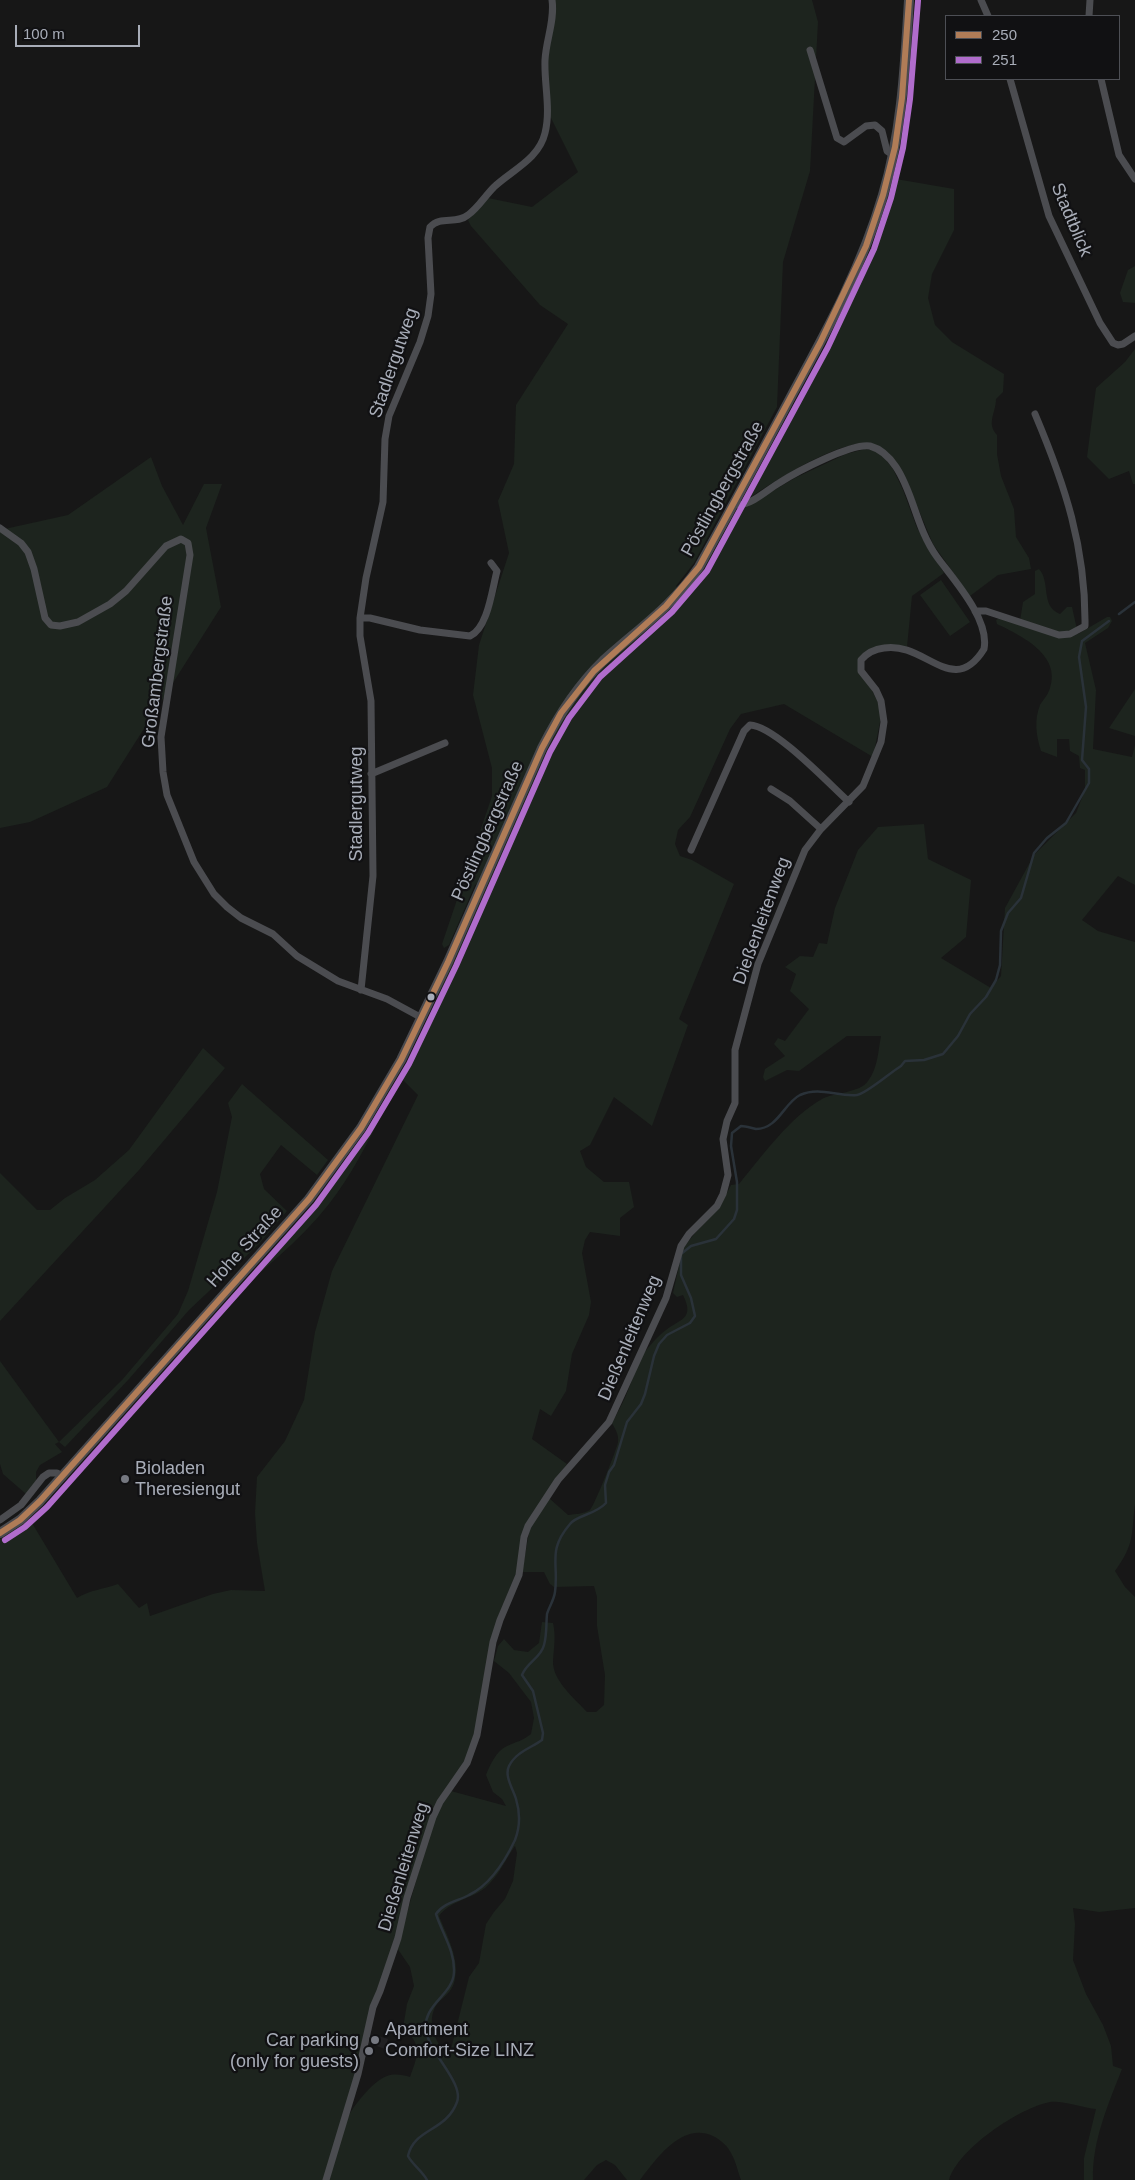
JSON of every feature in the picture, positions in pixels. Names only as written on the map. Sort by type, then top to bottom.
[{"type":"main road","name":"Pöstlingbergstraße","points":[[422,1018],[542,748],[561,713],[592,672],[683,591],[699,567],[735,502],[850,286],[871,233],[893,155],[904,83],[909,0]]},
{"type":"main road","name":"Hohe Straße","points":[[0,1533],[20,1520],[62,1477],[326,1177],[384,1090],[422,1018]]},
{"type":"street","name":"Stadlergutweg","points":[[361,990],[372,888],[371,701],[360,636],[360,618],[366,578],[383,502],[385,439],[388,416],[420,342],[428,316],[431,294],[428,238],[430,227],[441,220],[458,220],[467,216],[496,186],[529,159],[543,140],[548,114],[545,70],[552,0]]},
{"type":"street","points":[[981,0],[988,15]]},
{"type":"street","points":[[1089,15],[1090,0]]},
{"type":"street","points":[[810,50],[836,138],[844,142],[866,126],[874,125],[882,131],[887,151],[893,155]]},
{"type":"street","name":"Stadtblick","points":[[1010,80],[1049,216],[1100,323],[1113,344],[1123,344],[1135,336]]},
{"type":"street","points":[[1101,80],[1119,155],[1135,179]]},
{"type":"street","points":[[975,611],[986,612],[1060,635],[1070,634],[1085,626],[1083,572],[1076,536],[1059,470],[1035,414]]},
{"type":"street","name":"Dießenleitenweg","points":[[326,2180],[358,2074],[373,2007],[398,1938],[407,1898],[433,1816],[440,1802],[467,1763],[477,1735],[494,1642],[500,1620],[519,1574],[524,1537],[528,1526],[563,1474],[610,1422],[666,1298],[681,1246],[689,1234],[714,1209],[722,1198],[728,1175],[724,1136],[727,1121],[735,1103],[735,1050],[763,952],[800,860],[821,829],[860,790],[869,775],[879,751],[884,726],[881,699],[861,671],[861,660],[874,650],[896,647],[912,651],[950,670],[962,670],[984,649],[984,636],[975,611],[924,535],[896,467],[878,449],[864,446],[844,451],[793,475],[749,502],[739,505],[735,502]]},
{"type":"street","name":"Großambergstraße","points":[[0,528],[21,543],[28,552],[34,568],[45,618],[51,625],[60,626],[78,622],[110,604],[126,591],[166,546],[181,539],[188,543],[190,555],[161,737],[164,783],[172,812],[201,874],[220,901],[241,918],[273,934],[296,956],[338,981],[387,999],[422,1018]]},
{"type":"street","points":[[360,618],[370,618],[420,630],[470,636],[479,630],[489,603],[497,570],[491,564]]},
{"type":"street","points":[[691,850],[744,731],[750,725],[761,728],[786,744],[849,802]]},
{"type":"street","points":[[371,774],[445,743]]},
{"type":"street","points":[[771,789],[790,801],[821,829]]},
{"type":"street","points":[[0,1520],[21,1505],[43,1477],[54,1472],[62,1477]]},
{"type":"shaded area","points":[[554,0],[812,0],[818,22],[810,171],[783,262],[777,407],[694,563],[676,586],[683,596],[702,572],[735,513],[795,478],[846,454],[865,449],[876,451],[882,455],[893,469],[917,528],[944,573],[912,596],[907,647],[890,645],[873,648],[860,668],[878,702],[881,717],[873,757],[784,704],[741,714],[730,729],[690,817],[678,830],[675,844],[680,856],[692,860],[734,884],[679,1019],[688,1025],[652,1126],[614,1097],[590,1145],[580,1151],[586,1167],[604,1182],[629,1182],[634,1207],[620,1218],[620,1236],[590,1232],[585,1240],[582,1253],[591,1302],[589,1315],[572,1354],[566,1391],[551,1416],[540,1409],[532,1439],[567,1464],[526,1524],[517,1571],[499,1614],[475,1733],[465,1762],[438,1801],[361,2054],[327,2180],[0,2180],[0,1539],[29,1518],[77,1598],[92,1591],[118,1584],[139,1608],[147,1603],[150,1616],[213,1594],[231,1590],[265,1591],[257,1543],[255,1513],[257,1477],[285,1441],[304,1400],[315,1332],[332,1271],[418,1095],[402,1079],[423,1035],[480,882],[475,885],[449,945],[444,948],[442,944],[492,796],[492,768],[473,695],[479,645],[509,553],[498,501],[514,464],[516,405],[568,324],[540,305],[471,226],[468,220],[488,198],[532,207],[578,172],[548,112],[546,67]]},
{"type":"shaded area","points":[[896,179],[954,189],[954,230],[932,274],[928,298],[935,325],[952,342],[1004,374],[1003,392],[996,399],[992,426],[997,435],[997,454],[1001,476],[1014,509],[1016,537],[1029,558],[1031,569],[998,575],[970,596],[933,544],[907,482],[872,443],[843,447],[810,462],[752,496],[747,497],[857,290],[879,236]]},
{"type":"shaded area","points":[[1135,266],[1135,303],[1123,302],[1120,293],[1128,270]]},
{"type":"shaded area","points":[[1135,349],[1135,484],[1133,484],[1129,471],[1109,479],[1087,457],[1096,388],[1125,362]]},
{"type":"shaded area","points":[[151,457],[162,486],[183,525],[204,484],[222,484],[206,528],[221,607],[107,787],[30,822],[0,828],[0,530],[68,515]]},
{"type":"shaded area","points":[[1039,569],[1043,574],[1048,600],[1054,610],[1060,614],[1067,607],[1072,607],[1078,634],[1110,617],[1112,621],[1108,628],[1085,643],[1096,690],[1093,749],[1132,757],[1135,745],[1135,885],[1118,876],[1082,920],[1098,931],[1135,942],[1135,1504],[1129,1546],[1115,1571],[1125,1587],[1135,1597],[1135,1908],[1099,1912],[1073,1908],[1075,1924],[1073,1960],[1086,1994],[1103,2025],[1111,2046],[1113,2066],[1122,2069],[1098,2137],[1093,2166],[1093,2180],[1084,2180],[1084,2158],[1096,2109],[1050,2102],[1022,2112],[991,2132],[964,2156],[949,2180],[741,2180],[733,2158],[726,2146],[713,2136],[702,2133],[691,2134],[671,2144],[640,2180],[627,2180],[615,2165],[606,2160],[597,2165],[584,2180],[328,2180],[342,2132],[355,2106],[376,2082],[382,2078],[393,2075],[410,2077],[417,2056],[414,2040],[403,2028],[407,2004],[414,1986],[410,1967],[397,1948],[434,1818],[451,1791],[506,1806],[502,1799],[493,1792],[486,1775],[503,1748],[531,1734],[534,1718],[531,1702],[509,1673],[494,1661],[498,1646],[504,1639],[514,1650],[528,1652],[539,1643],[542,1622],[553,1623],[555,1637],[553,1661],[556,1675],[560,1682],[587,1712],[596,1712],[604,1705],[605,1675],[597,1626],[597,1597],[594,1586],[554,1587],[550,1584],[544,1572],[522,1572],[530,1527],[549,1498],[568,1515],[585,1512],[592,1507],[618,1442],[612,1423],[625,1397],[636,1368],[647,1349],[658,1337],[687,1314],[683,1295],[677,1297],[673,1293],[683,1248],[720,1207],[731,1185],[739,1184],[788,1126],[810,1106],[822,1099],[864,1085],[874,1071],[881,1036],[847,1036],[799,1071],[787,1070],[765,1081],[763,1077],[765,1069],[785,1056],[774,1044],[778,1038],[785,1041],[809,1009],[790,991],[796,974],[785,967],[800,956],[813,957],[819,943],[827,944],[835,908],[858,850],[878,827],[924,824],[928,859],[971,880],[966,937],[941,958],[991,988],[1001,976],[1005,908],[1034,855],[1076,813],[1085,790],[1085,770],[1080,768],[1079,756],[1070,751],[1069,739],[1057,739],[1057,757],[1041,751],[1036,728],[1040,705],[1050,688],[1052,676],[1050,666],[1045,656],[1037,648],[1017,634],[997,624],[996,620],[999,618],[1020,621],[1023,602],[1035,594],[1035,571]],"holes":[[[515,1846],[517,1853],[513,1881],[505,1899],[486,1924],[479,1963],[469,1977],[449,2057],[436,2039],[432,2025],[432,2018],[437,2004],[451,1990],[456,1974],[452,1948],[439,1916],[455,1903],[485,1888],[498,1873]]]},
{"type":"shaded area","points":[[941,580],[970,622],[950,636],[920,595]]},
{"type":"shaded area","points":[[1135,689],[1135,736],[1109,728]]},
{"type":"shaded area","points":[[203,1048],[225,1068],[139,1170],[0,1321],[0,1173],[37,1210],[50,1210],[65,1198],[95,1180],[129,1150]]},
{"type":"shaded area","points":[[242,1084],[328,1160],[317,1175],[281,1145],[260,1174],[264,1189],[287,1211],[259,1244],[189,1310],[129,1379],[65,1447],[59,1442],[122,1380],[178,1314],[188,1291],[217,1192],[232,1117],[228,1103]]},
{"type":"shaded area","points":[[383,1112],[352,1171],[329,1204],[292,1244],[224,1304],[301,1218]]},
{"type":"shaded area","points":[[0,1361],[59,1442],[55,1444],[62,1452],[40,1465],[36,1472],[36,1481],[26,1494],[3,1474],[0,1464]]},
{"type":"shaded area","points":[[372,2034],[388,2039],[385,2049],[368,2043]]},
{"type":"waterway","points":[[1119,614],[1135,602]]},
{"type":"waterway","points":[[427,2180],[408,2156],[411,2147],[423,2135],[446,2119],[457,2102],[458,2094],[456,2086],[429,2040],[426,2031],[426,2022],[429,2014],[449,1988],[454,1972],[450,1949],[436,1914],[447,1905],[477,1891],[484,1885],[502,1864],[517,1835],[519,1825],[518,1809],[508,1778],[508,1770],[516,1757],[542,1740],[543,1733],[533,1691],[522,1675],[540,1653],[544,1645],[547,1614],[555,1592],[556,1550],[563,1533],[573,1521],[597,1510],[606,1503],[605,1485],[609,1472],[614,1465],[627,1422],[641,1404],[645,1394],[654,1356],[659,1344],[667,1335],[690,1323],[695,1316],[691,1298],[681,1275],[681,1254],[691,1246],[716,1239],[734,1219],[737,1210],[737,1182],[731,1146],[732,1133],[741,1126],[756,1129],[770,1125],[794,1099],[807,1092],[861,1094],[901,1066],[905,1061],[924,1060],[943,1054],[958,1036],[970,1014],[986,997],[996,980],[1000,965],[1001,931],[1008,913],[1021,898],[1034,853],[1047,838],[1066,823],[1089,783],[1089,769],[1082,760],[1086,707],[1079,657],[1082,641],[1109,621]]},
{"type":"transit line","name":"250","points":[[0,1533],[20,1520],[40,1501],[309,1199],[361,1128],[401,1060],[448,962],[542,748],[561,713],[594,671],[666,606],[699,567],[820,343],[866,246],[883,195],[895,147],[902,98],[909,0]]},
{"type":"transit line","name":"251","points":[[5,1540],[25,1527],[47,1507],[316,1205],[368,1133],[409,1064],[456,966],[550,752],[569,718],[600,677],[672,612],[707,571],[828,347],[874,249],[891,198],[903,148],[910,99],[918,1]]},
{"type":"place","name":"Bioladen Theresiengut","points":[[125,1479]]},
{"type":"place","name":"Apartment Comfort-Size LINZ","points":[[375,2040]]},
{"type":"place","name":"Car parking (only for guests)","points":[[369,2051]]}]
